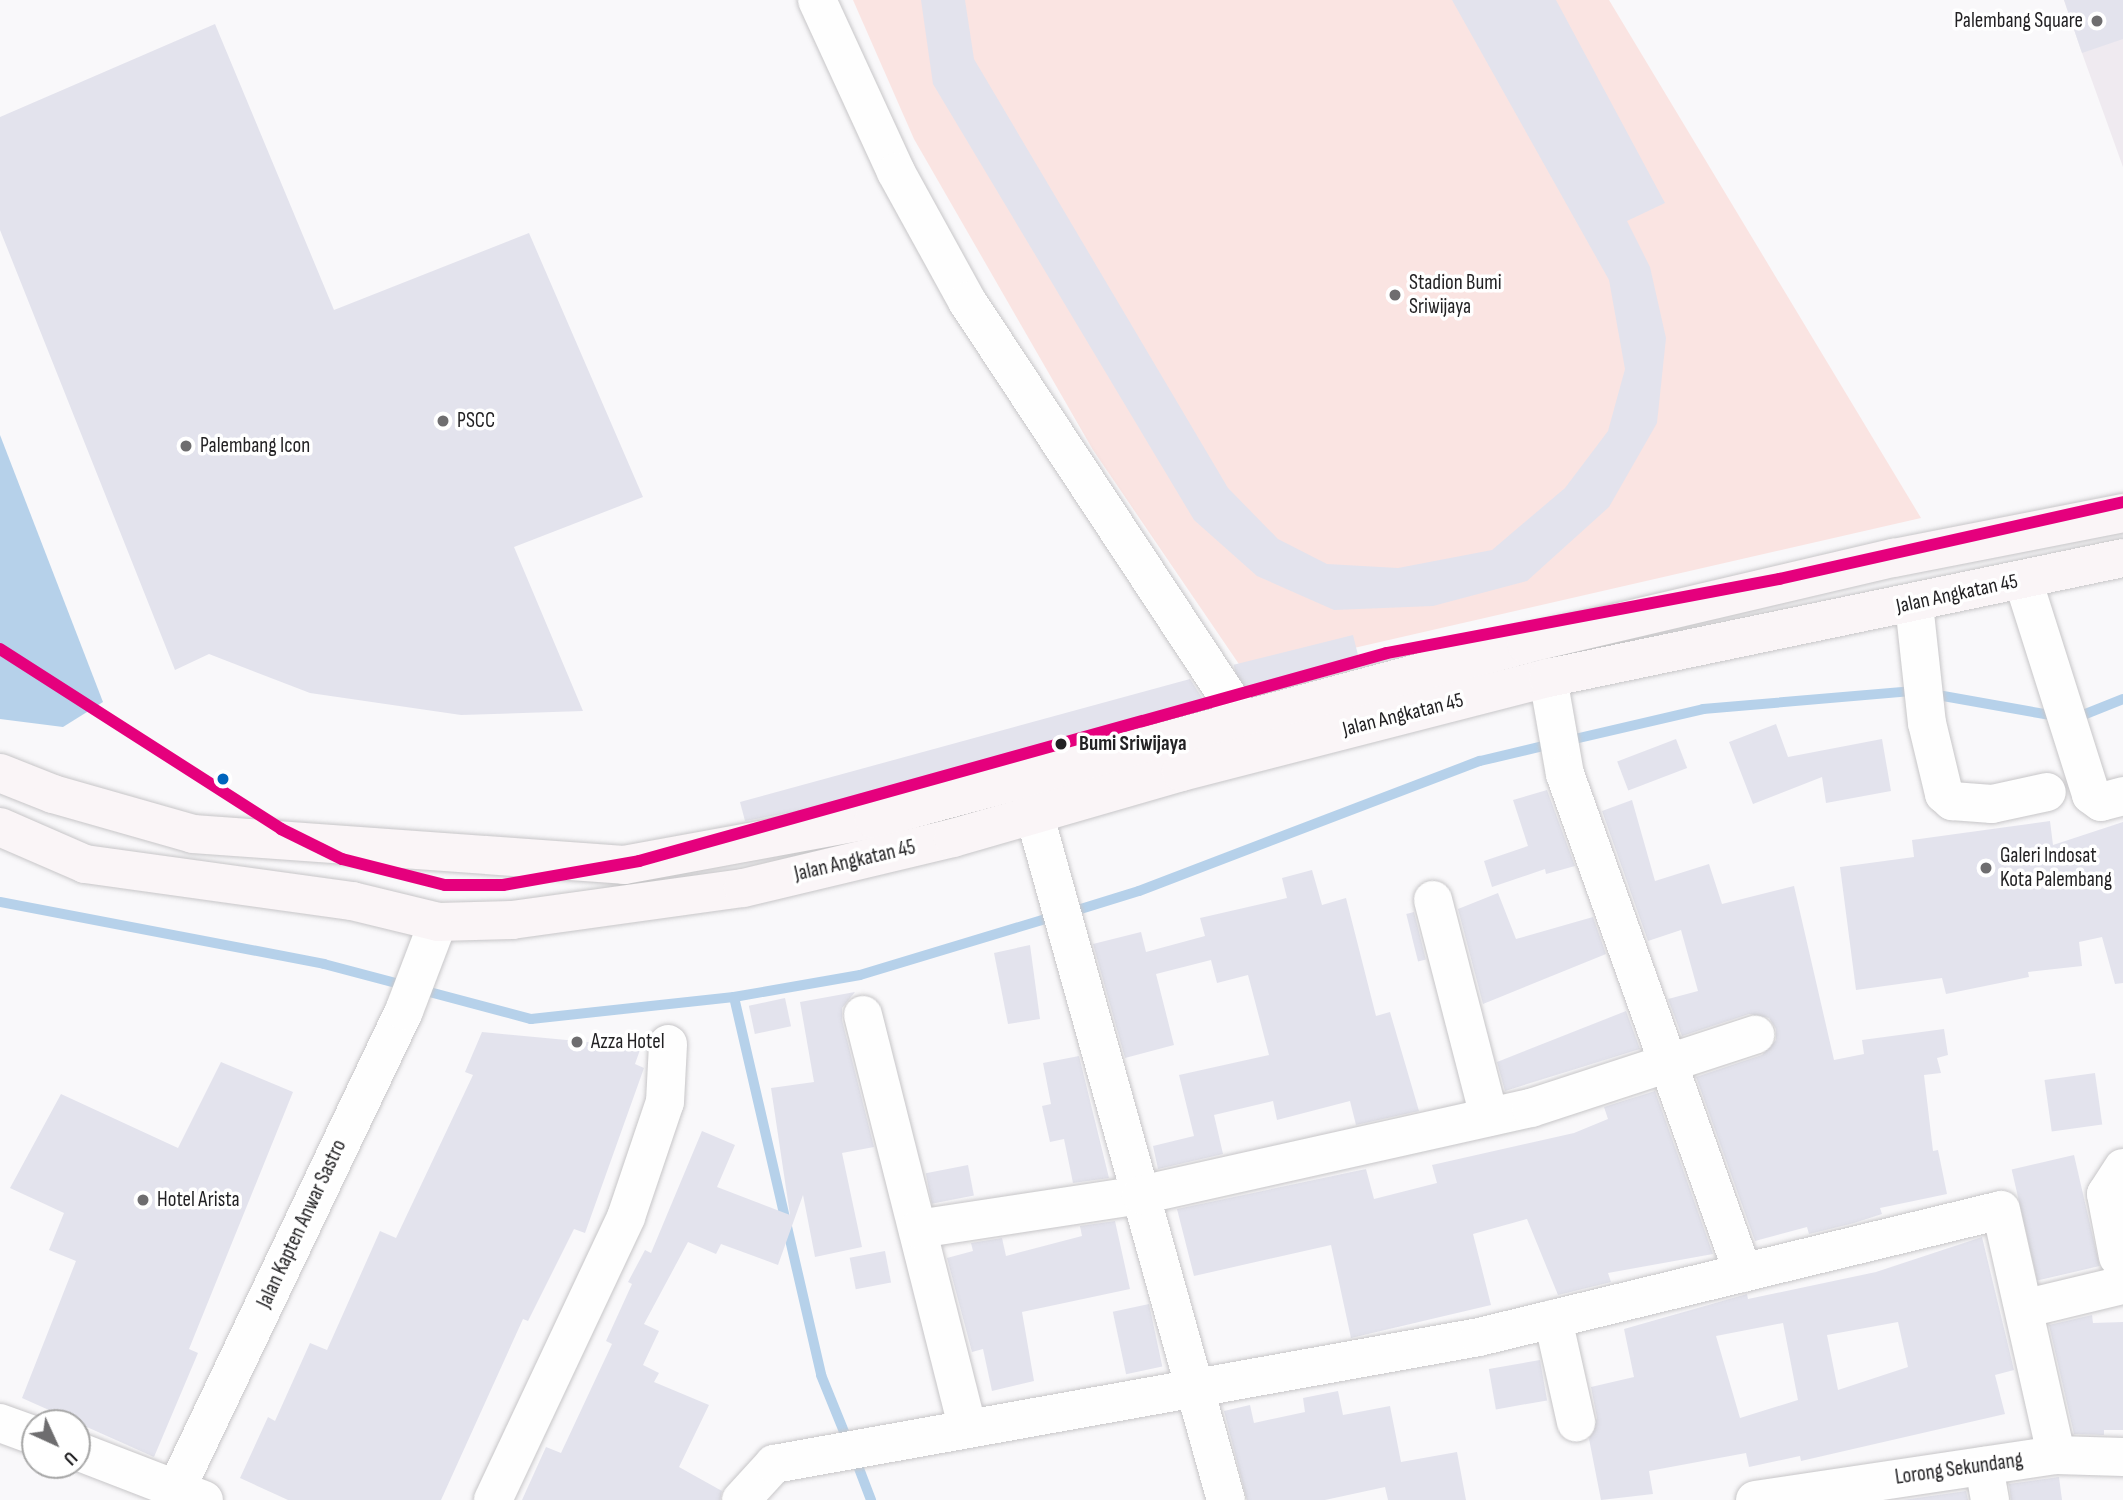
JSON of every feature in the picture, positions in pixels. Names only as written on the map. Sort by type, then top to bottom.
[{"type":"main road","points":[[0,773],[53,794],[193,834],[624,865],[887,815],[1242,718],[1689,606],[1955,545],[2123,513]]},
{"type":"main road","name":"Jalan Angkatan 45","points":[[0,827],[85,864],[352,901],[433,935],[512,920],[689,896],[953,838],[1034,813],[1548,678],[1914,604],[2123,558]]},
{"type":"main road","points":[[1650,656],[1689,606]]},
{"type":"main road","points":[[0,786],[53,794]]},
{"type":"street","points":[[817,0],[896,172],[967,302],[1242,718]]},
{"type":"street","points":[[2023,580],[2067,730],[2093,799],[2123,796]]},
{"type":"street","points":[[1914,604],[1936,778],[1952,801],[1992,803],[2047,792]]},
{"type":"street","points":[[1548,678],[1556,737],[1565,774],[1672,1063],[1743,1273]]},
{"type":"street","points":[[1034,813],[1226,1500]]},
{"type":"street","points":[[1433,900],[1489,1117]]},
{"type":"street","name":"Jalan Kapten Anwar Sastro","points":[[184,1495],[404,1011],[433,935]]},
{"type":"street","points":[[863,1016],[967,1427]]},
{"type":"street","points":[[918,1229],[1141,1195],[1489,1117],[1672,1063],[1755,1035]]},
{"type":"street","points":[[493,1500],[626,1217],[665,1102],[668,1044]]},
{"type":"street","points":[[2026,1308],[2120,1271],[2106,1194],[2123,1168]]},
{"type":"street","points":[[741,1500],[774,1464],[817,1458],[967,1427],[1195,1390],[1553,1319],[2001,1210],[2026,1308],[2056,1455]]},
{"type":"street","points":[[1553,1319],[1576,1422]]},
{"type":"street","points":[[0,1423],[21,1431]]},
{"type":"street","name":"Lorong Sekundang","points":[[1755,1500],[1987,1483],[2056,1455],[2123,1457]]},
{"type":"street","points":[[91,1457],[184,1495]]},
{"type":"shaded area","name":"Stadion Bumi Sriwijaya","points":[[853,0],[1609,0],[1921,518],[1245,673],[1093,450],[914,139]]},
{"type":"shaded area","points":[[2064,0],[2123,0],[2123,167],[2082,53]]},
{"type":"water","points":[[0,435],[103,702],[63,727],[0,719]]},
{"type":"building","points":[[921,0],[965,0],[974,59],[1228,488],[1278,539],[1327,564],[1398,568],[1492,550],[1565,488],[1608,431],[1625,369],[1609,280],[1452,0],[1556,0],[1665,203],[1627,221],[1650,267],[1666,338],[1657,423],[1609,507],[1527,581],[1433,606],[1334,610],[1257,576],[1194,520],[933,84]]},
{"type":"building","name":"Palembang Square","points":[[2064,0],[2123,0],[2123,39],[2082,53]]},
{"type":"building","name":"Palembang Icon","points":[[215,24],[334,310],[529,233],[643,497],[514,547],[583,711],[461,715],[310,693],[209,654],[175,670],[0,230],[0,117]]},
{"type":"building","points":[[1353,635],[1361,666],[1241,696],[1234,665]]},
{"type":"building","points":[[1190,679],[1208,707],[869,798],[745,821],[740,802]]},
{"type":"building","points":[[1776,724],[1788,757],[1882,739],[1891,791],[1826,803],[1822,777],[1753,804],[1729,742]]},
{"type":"building","points":[[1676,739],[1687,768],[1628,791],[1617,762]]},
{"type":"building","points":[[1547,790],[1575,866],[1546,874],[1545,869],[1492,887],[1484,861],[1528,846],[1513,800]]},
{"type":"building","points":[[1632,800],[1655,881],[1709,864],[1722,904],[1794,886],[1834,1060],[1864,1054],[1862,1040],[1944,1029],[1948,1055],[1937,1058],[1941,1073],[1924,1075],[1933,1151],[1938,1150],[1947,1194],[1880,1208],[1882,1214],[1854,1223],[1809,1234],[1807,1227],[1755,1241],[1696,1077],[1762,1055],[1776,1040],[1776,1029],[1769,1018],[1749,1014],[1682,1036],[1668,999],[1698,991],[1681,930],[1648,941],[1602,811]]},
{"type":"building","points":[[2050,821],[2053,845],[2123,822],[2123,983],[2115,984],[2102,937],[2079,942],[2082,966],[2028,972],[2029,977],[1946,994],[1942,978],[1856,990],[1840,867],[1914,857],[1912,840]]},
{"type":"building","points":[[1312,870],[1322,905],[1346,898],[1376,1016],[1390,1012],[1419,1111],[1356,1125],[1350,1101],[1277,1120],[1273,1101],[1214,1115],[1223,1154],[1158,1169],[1153,1146],[1194,1136],[1179,1075],[1269,1055],[1248,975],[1217,983],[1211,960],[1156,974],[1174,1045],[1125,1058],[1093,944],[1141,932],[1146,952],[1205,936],[1200,918],[1287,898],[1282,878]]},
{"type":"building","points":[[1498,893],[1516,939],[1593,917],[1606,954],[1483,1004],[1458,909]]},
{"type":"building","points":[[1414,912],[1426,960],[1418,961],[1406,914]]},
{"type":"building","points":[[1030,945],[1040,1019],[1008,1024],[994,953]]},
{"type":"building","points":[[855,992],[842,1008],[842,1020],[874,1147],[842,1153],[862,1247],[815,1257],[803,1195],[778,1265],[721,1244],[716,1254],[688,1242],[644,1324],[659,1331],[643,1365],[659,1373],[654,1382],[709,1405],[679,1467],[722,1491],[720,1500],[522,1500],[546,1447],[561,1453],[612,1344],[606,1341],[632,1284],[628,1282],[645,1250],[651,1253],[702,1131],[735,1145],[717,1187],[790,1215],[771,1088],[814,1082],[800,1002]]},
{"type":"building","points":[[785,998],[791,1026],[755,1034],[749,1006]]},
{"type":"building","points":[[1626,1011],[1640,1049],[1505,1091],[1497,1062]]},
{"type":"building","points":[[482,1032],[641,1047],[635,1064],[644,1068],[585,1233],[574,1229],[528,1321],[523,1319],[441,1500],[288,1500],[240,1478],[268,1417],[275,1421],[310,1343],[327,1350],[380,1231],[396,1238],[473,1075],[465,1072]]},
{"type":"building","points":[[1079,1056],[1109,1178],[1073,1183],[1064,1139],[1050,1142],[1042,1106],[1051,1104],[1043,1063]]},
{"type":"building","name":"Hotel Arista","points":[[221,1062],[293,1092],[189,1349],[198,1353],[154,1457],[91,1429],[91,1409],[47,1409],[22,1398],[76,1261],[49,1250],[64,1213],[10,1188],[61,1094],[178,1148]]},
{"type":"building","points":[[2095,1073],[2102,1124],[2052,1132],[2044,1080]]},
{"type":"building","points":[[1655,1091],[1713,1254],[1608,1273],[1611,1282],[1558,1295],[1527,1219],[1473,1234],[1491,1305],[1351,1338],[1331,1245],[1194,1276],[1177,1209],[1366,1169],[1374,1199],[1437,1183],[1432,1165],[1574,1133],[1608,1119],[1604,1107]]},
{"type":"building","points":[[2074,1155],[2100,1266],[2037,1280],[2012,1169]]},
{"type":"building","points":[[968,1165],[974,1195],[932,1204],[926,1173]]},
{"type":"building","points":[[1115,1221],[1130,1289],[1022,1312],[1034,1381],[992,1391],[983,1349],[972,1352],[947,1258],[973,1251],[971,1243],[1002,1238],[1006,1256],[1082,1236],[1080,1226]]},
{"type":"building","points":[[1982,1237],[2014,1370],[1995,1375],[2005,1414],[1801,1461],[1800,1456],[1749,1467],[1746,1453],[1649,1471],[1653,1494],[1601,1500],[1589,1439],[1597,1418],[1591,1387],[1634,1377],[1624,1329],[1747,1294],[1748,1299],[1876,1272]],"holes":[[[1898,1322],[1908,1367],[1838,1390],[1827,1335]],[[1783,1323],[1798,1400],[1740,1418],[1716,1336]]]},
{"type":"building","points":[[885,1251],[891,1282],[856,1289],[850,1258]]},
{"type":"building","points":[[1149,1304],[1162,1367],[1126,1374],[1113,1312]]},
{"type":"building","points":[[2092,1315],[2093,1323],[2123,1322],[2123,1430],[2104,1430],[2104,1435],[2074,1434],[2049,1325]]},
{"type":"building","points":[[1540,1360],[1547,1400],[1496,1409],[1489,1369]]},
{"type":"building","points":[[1338,1391],[1343,1415],[1390,1406],[1401,1462],[1457,1452],[1466,1500],[1388,1500],[1385,1487],[1325,1500],[1247,1500],[1224,1411],[1250,1405],[1254,1423],[1305,1412],[1303,1398]]},
{"type":"building","points":[[2059,1477],[2062,1500],[2011,1500],[2009,1484]]},
{"type":"building","points":[[1966,1491],[1968,1500],[1903,1500]]},
{"type":"waterway","points":[[1566,741],[1703,709],[1914,691]]},
{"type":"waterway","points":[[1932,694],[2055,716]]},
{"type":"waterway","points":[[2073,719],[2123,699]]},
{"type":"waterway","points":[[1071,912],[1139,891],[1480,761],[1552,744]]},
{"type":"waterway","points":[[0,902],[324,964],[407,986]]},
{"type":"waterway","points":[[422,990],[531,1019],[734,997],[860,975],[1056,916]]},
{"type":"waterway","points":[[734,997],[821,1375],[849,1444]]},
{"type":"waterway","points":[[855,1458],[871,1500]]},
{"type":"transit line","points":[[0,649],[281,829],[342,859],[445,885],[503,885],[639,861],[1387,653],[1779,579],[2123,502]]},
{"type":"place","name":"Palembang Square","points":[[2097,21]]},
{"type":"place","name":"Stadion Bumi Sriwijaya","points":[[1395,295]]},
{"type":"place","name":"PSCC","points":[[443,421]]},
{"type":"place","name":"Palembang Icon","points":[[186,446]]},
{"type":"place","name":"Bumi Sriwijaya","points":[[1061,744]]},
{"type":"place","name":"Galeri Indosat Kota Palembang","points":[[1986,868]]},
{"type":"place","name":"Azza Hotel","points":[[577,1042]]},
{"type":"place","name":"Hotel Arista","points":[[143,1200]]}]
